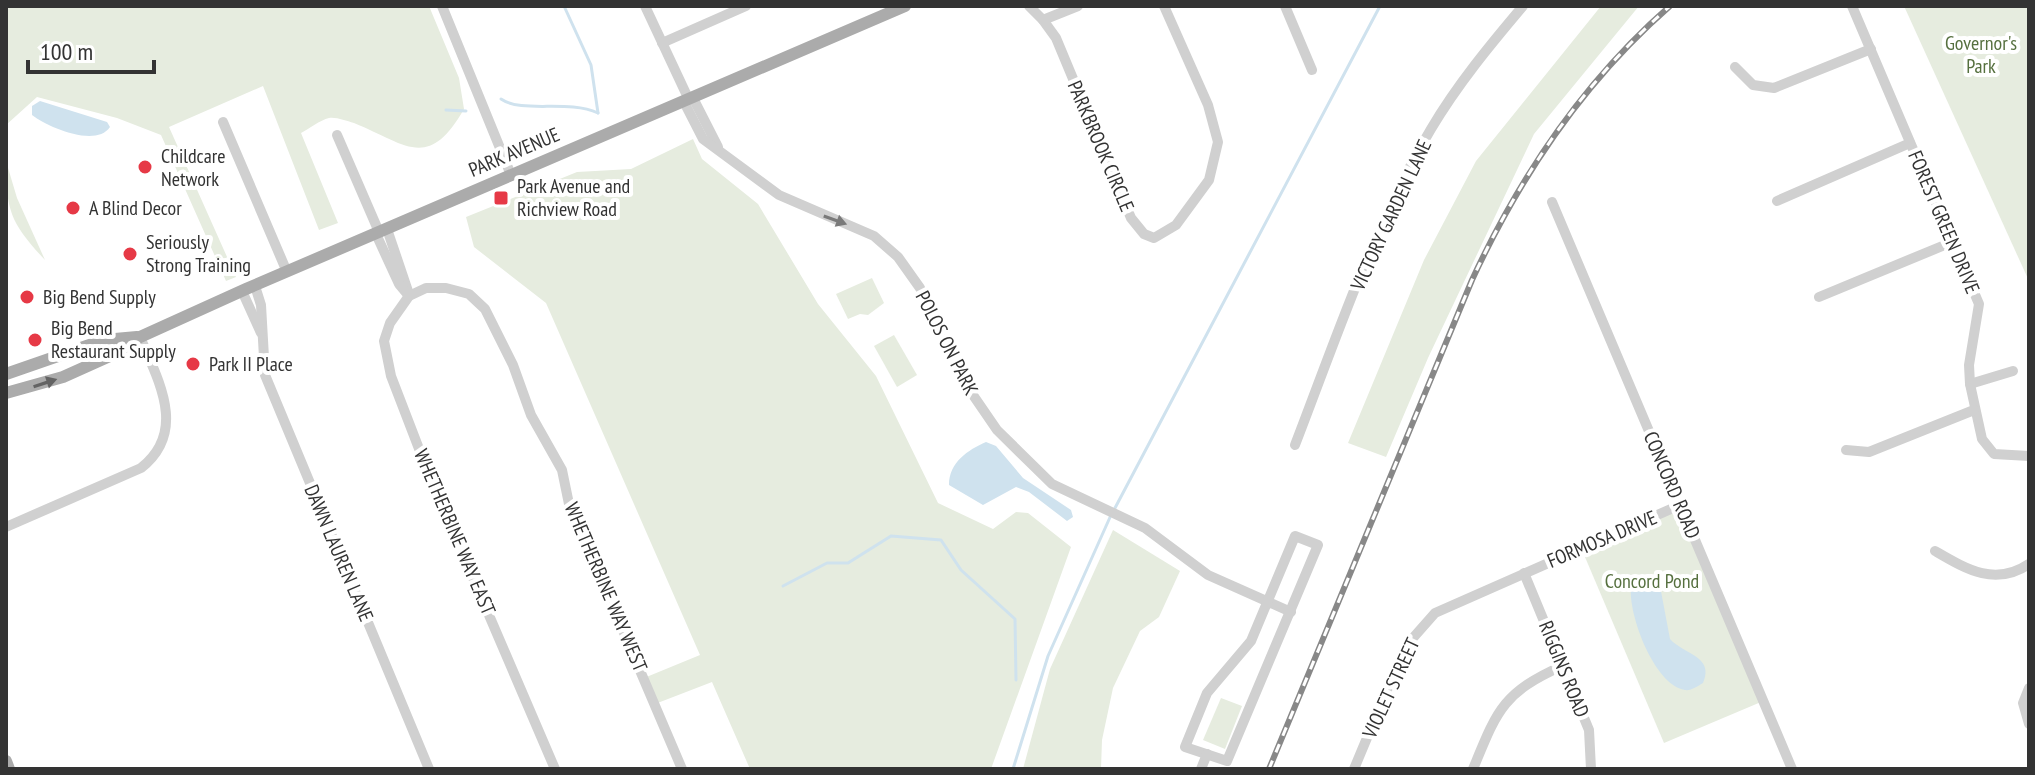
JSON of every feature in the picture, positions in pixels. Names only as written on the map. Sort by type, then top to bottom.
[{"type":"main road","name":"PARK AVENUE","points":[[6,393],[63,377],[140,337],[242,291],[905,6]]},
{"type":"main road","name":"PARK AVENUE","points":[[6,374],[104,340],[140,337]]},
{"type":"main road","points":[[75,352],[94,363]]},
{"type":"main road","points":[[6,761],[9,769]]},
{"type":"street","points":[[442,6],[511,175]]},
{"type":"street","name":"POLOS ON PARK","points":[[645,6],[688,100],[721,152],[779,195],[869,234],[898,257],[920,288],[962,379],[997,430],[1052,484],[1162,538],[1208,575],[1291,612]]},
{"type":"street","points":[[662,43],[746,6]]},
{"type":"street","name":"PARKBROOK CIRCLE","points":[[1029,6],[1056,38],[1134,224],[1144,234],[1154,238],[1176,225],[1209,180],[1218,142],[1208,105],[1164,6]]},
{"type":"street","points":[[1043,20],[1078,6]]},
{"type":"street","points":[[1285,6],[1312,70]]},
{"type":"street","name":"VICTORY GARDEN LANE","points":[[1295,445],[1399,190],[1431,129],[1477,61],[1523,6]]},
{"type":"street","name":"FOREST GREEN DRIVE","points":[[1852,6],[1976,293],[1980,312],[1969,365],[1974,410],[1982,439],[1994,454],[2029,456]]},
{"type":"street","points":[[1735,67],[1753,85],[1774,88],[1871,49]]},
{"type":"street","points":[[223,122],[287,272]]},
{"type":"street","points":[[337,135],[380,232],[407,281],[409,296]]},
{"type":"street","points":[[1777,201],[1910,143]]},
{"type":"street","name":"CONCORD ROAD","points":[[1552,202],[1792,769]]},
{"type":"street","points":[[1819,297],[1952,242]]},
{"type":"street","name":"DAWN LAUREN LANE","points":[[255,286],[261,305],[265,375],[429,769]]},
{"type":"street","name":"WHETHERBINE WAY WEST","points":[[409,296],[426,288],[446,288],[469,294],[485,309],[535,424],[562,470],[569,504],[682,769]]},
{"type":"street","name":"DAWN LAUREN LANE","points":[[242,291],[262,335]]},
{"type":"street","name":"WHETHERBINE WAY EAST","points":[[409,296],[390,323],[384,341],[391,376],[431,480],[555,769]]},
{"type":"street","points":[[6,527],[141,468],[155,454],[165,433],[168,411],[140,337]]},
{"type":"street","points":[[1970,384],[2013,371]]},
{"type":"street","points":[[1846,450],[1869,452],[1974,410]]},
{"type":"street","name":"FORMOSA DRIVE","points":[[1524,573],[1680,505]]},
{"type":"street","points":[[1295,536],[1318,545],[1291,612],[1227,761],[1185,747],[1207,693],[1251,641],[1295,536]]},
{"type":"street","points":[[1935,551],[1965,568],[1987,575],[2009,574],[2029,564]]},
{"type":"street","name":"RIGGINS ROAD","points":[[1524,573],[1589,730],[1591,769]]},
{"type":"street","name":"VIOLET STREET","points":[[1354,769],[1405,647],[1420,627],[1452,603],[1524,573]]},
{"type":"street","points":[[1473,769],[1503,704],[1522,686],[1562,666]]},
{"type":"street","points":[[2029,688],[2023,703],[2029,724]]},
{"type":"street","points":[[1201,769],[1207,754]]},
{"type":"green space","points":[[6,6],[429,6],[459,78],[464,109],[451,129],[427,147],[415,148],[402,144],[335,118],[326,119],[301,133],[338,223],[319,230],[263,86],[169,127],[236,277],[226,281],[161,135],[117,118],[37,97],[6,125]]},
{"type":"green space","points":[[1601,6],[1639,6],[1534,134],[1428,358],[1386,457],[1348,443],[1424,260],[1476,161]]},
{"type":"green space","name":"Governor's Park","points":[[1904,6],[2029,6],[2029,281]]},
{"type":"green space","points":[[693,139],[702,159],[758,204],[818,304],[876,376],[938,503],[993,529],[1016,512],[1028,513],[1071,547],[991,769],[750,769],[712,682],[655,704],[644,678],[700,655],[546,303],[474,247],[466,217],[577,172],[631,169]]},
{"type":"green space","points":[[6,161],[17,198],[45,260],[13,216],[7,193]]},
{"type":"green space","points":[[872,278],[884,303],[868,315],[860,314],[848,319],[836,294]]},
{"type":"green space","points":[[894,335],[917,375],[897,387],[874,346]]},
{"type":"green space","name":"Concord Pond","points":[[1679,508],[1761,702],[1664,743],[1582,550]]},
{"type":"green space","points":[[1113,530],[1180,571],[1159,617],[1140,631],[1113,688],[1102,740],[1101,769],[1023,769],[1050,669]]},
{"type":"green space","points":[[1221,698],[1242,706],[1225,749],[1203,740]]},
{"type":"water","points":[[40,101],[107,122],[110,127],[94,136],[60,130],[32,115],[32,106]]},
{"type":"water","points":[[986,442],[996,446],[1023,478],[1071,510],[1073,517],[1067,521],[1029,492],[1016,487],[983,505],[949,485],[956,463],[966,453]]},
{"type":"water","points":[[1648,578],[1655,578],[1660,586],[1670,639],[1696,656],[1705,667],[1703,683],[1692,689],[1685,690],[1663,676],[1645,647],[1634,614],[1631,587]]},
{"type":"waterway","points":[[564,6],[591,65],[598,113]]},
{"type":"waterway","points":[[1115,508],[1380,6]]},
{"type":"waterway","points":[[501,99],[521,106],[573,107],[598,113]]},
{"type":"waterway","points":[[446,110],[466,111]]},
{"type":"waterway","points":[[1013,769],[1048,656],[1111,515]]},
{"type":"waterway","points":[[783,586],[827,563],[848,563],[891,536],[941,540],[961,570],[1015,619],[1016,680]]},
{"type":"railway","points":[[1269,769],[1491,241],[1556,132],[1609,66],[1670,6]]},
{"type":"place","name":"Childcare Network","points":[[145,167]]},
{"type":"place","name":"Park Avenue and Richview Road","points":[[501,198]]},
{"type":"place","name":"A Blind Decor","points":[[73,208]]},
{"type":"place","name":"Seriously Strong Training","points":[[130,254]]},
{"type":"place","name":"Big Bend Supply","points":[[27,297]]},
{"type":"place","name":"Big Bend Restaurant Supply","points":[[35,340]]},
{"type":"place","name":"Park II Place","points":[[193,364]]}]
